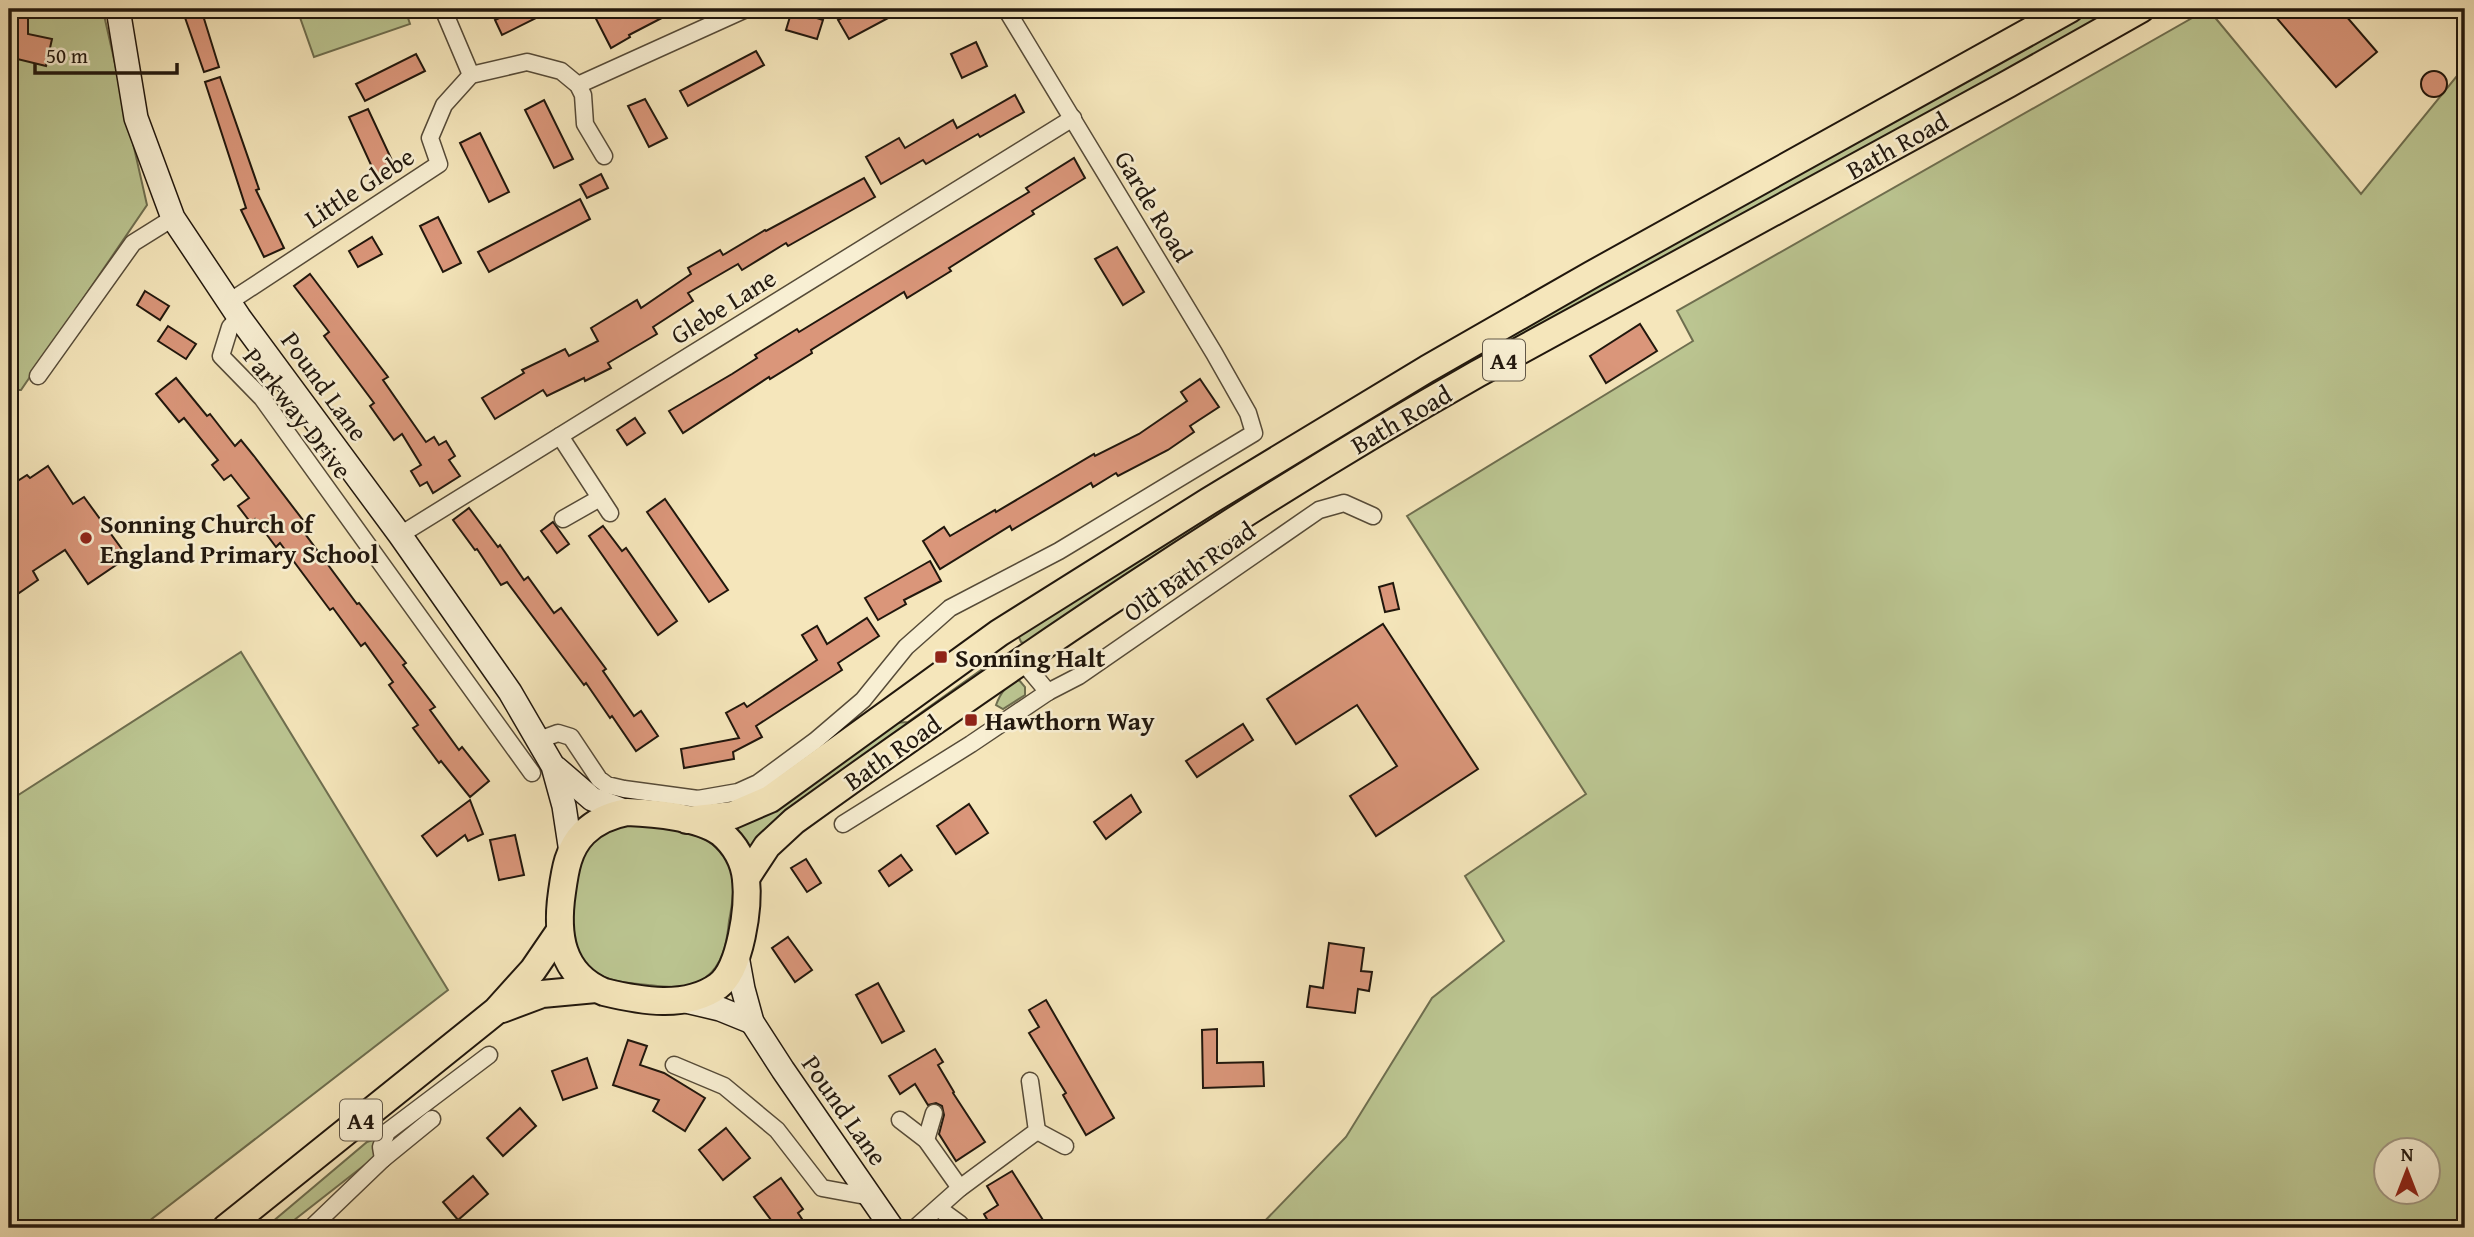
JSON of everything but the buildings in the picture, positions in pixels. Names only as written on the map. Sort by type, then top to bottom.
[{"type":"main road","name":"Bath Road","points":[[687,820],[733,815],[770,799],[999,633],[1166,527],[1427,369],[1591,275],[2070,9]]},
{"type":"main road","name":"Bath Road","points":[[746,878],[767,846],[783,830],[1023,661],[1223,528],[1395,421],[2141,9]]},
{"type":"main road","points":[[999,633],[1023,661]]},
{"type":"main road","points":[[627,813],[687,820],[715,829],[730,842],[740,858],[746,878],[745,908],[737,956],[724,981],[709,992],[686,1001],[623,996],[596,989],[574,968],[561,944],[559,932],[562,889],[570,852],[592,826],[610,817],[627,813]]},
{"type":"main road","name":"A4","points":[[226,1228],[496,1012],[533,970],[559,932]]},
{"type":"main road","name":"A4","points":[[496,1012],[542,995],[596,989]]},
{"type":"street","name":"Pound Lane","points":[[118,9],[136,118],[173,218],[234,309],[400,535],[510,692],[539,740],[543,769],[564,807],[570,852]]},
{"type":"street","points":[[443,9],[471,75],[527,62],[561,72],[578,85],[583,95],[585,124],[604,156]]},
{"type":"street","points":[[578,85],[746,9]]},
{"type":"street","name":"Garde Road","points":[[539,740],[558,733],[571,737],[599,779],[616,787],[676,798],[698,799],[738,792],[758,783],[815,741],[853,708],[906,647],[950,608],[1059,551],[1254,433],[1248,412],[1214,353],[1006,9]]},
{"type":"street","name":"Little Glebe","points":[[234,309],[439,164],[430,138],[444,105],[471,75]]},
{"type":"street","name":"Glebe Lane","points":[[400,535],[1073,118]]},
{"type":"street","points":[[38,376],[133,243],[173,218]]},
{"type":"street","name":"Parkway Drive","points":[[234,309],[221,356],[262,398],[483,708],[543,769]]},
{"type":"street","points":[[560,436],[610,513]]},
{"type":"street","points":[[564,519],[600,498]]},
{"type":"street","name":"Old Bath Road","points":[[843,824],[1048,692],[1079,676],[1320,510],[1344,503],[1373,516]]},
{"type":"street","points":[[1023,661],[1048,692]]},
{"type":"street","points":[[483,708],[510,692]]},
{"type":"street","name":"Pound Lane","points":[[543,769],[592,799],[627,813]]},
{"type":"street","name":"Pound Lane","points":[[737,956],[752,1022],[892,1228]]},
{"type":"street","points":[[686,1001],[720,1009],[752,1022]]},
{"type":"street","points":[[383,1159],[381,1147],[387,1132],[489,1055]]},
{"type":"street","points":[[674,1065],[724,1086],[777,1130],[822,1188],[871,1197]]},
{"type":"street","points":[[1030,1081],[1037,1130]]},
{"type":"street","points":[[926,1140],[934,1113]]},
{"type":"street","points":[[311,1228],[383,1159],[432,1119]]},
{"type":"street","points":[[900,1120],[926,1140],[960,1188]]},
{"type":"street","points":[[1037,1130],[1065,1146]]},
{"type":"street","points":[[915,1228],[960,1188],[1037,1130]]},
{"type":"street","points":[[937,1208],[960,1224]]},
{"type":"green space","points":[[297,9],[405,9],[410,24],[314,57]]},
{"type":"green space","points":[[2090,9],[2120,9],[1026,644],[1021,642],[1018,635],[1246,491],[1481,351]]},
{"type":"green space","points":[[2208,9],[2361,194],[2465,66],[2465,1228],[1258,1228],[1346,1137],[1432,998],[1504,941],[1465,876],[1586,794],[1407,516],[1693,341],[1677,311]]},
{"type":"green space","points":[[104,15],[147,205],[21,390],[9,390],[9,18]]},
{"type":"green space","points":[[241,652],[448,990],[140,1228],[9,1228],[9,801]]},
{"type":"green space","points":[[998,658],[1001,662],[771,824],[750,848],[733,828],[893,723],[908,722]]},
{"type":"green space","points":[[1019,680],[1025,687],[1025,695],[1003,709],[996,705],[1004,690]]},
{"type":"green space","points":[[630,825],[660,827],[691,834],[717,848],[727,860],[732,874],[733,892],[725,945],[716,967],[698,982],[670,987],[616,981],[594,972],[577,950],[573,934],[573,908],[584,855],[593,841],[602,834]]},
{"type":"green space","points":[[417,1124],[284,1228],[265,1228],[367,1142]]},
{"type":"place","name":"Sonning Church of England Primary School","points":[[86,538]]},
{"type":"place","name":"Sonning Halt","points":[[941,657]]},
{"type":"place","name":"Hawthorn Way","points":[[971,720]]}]
